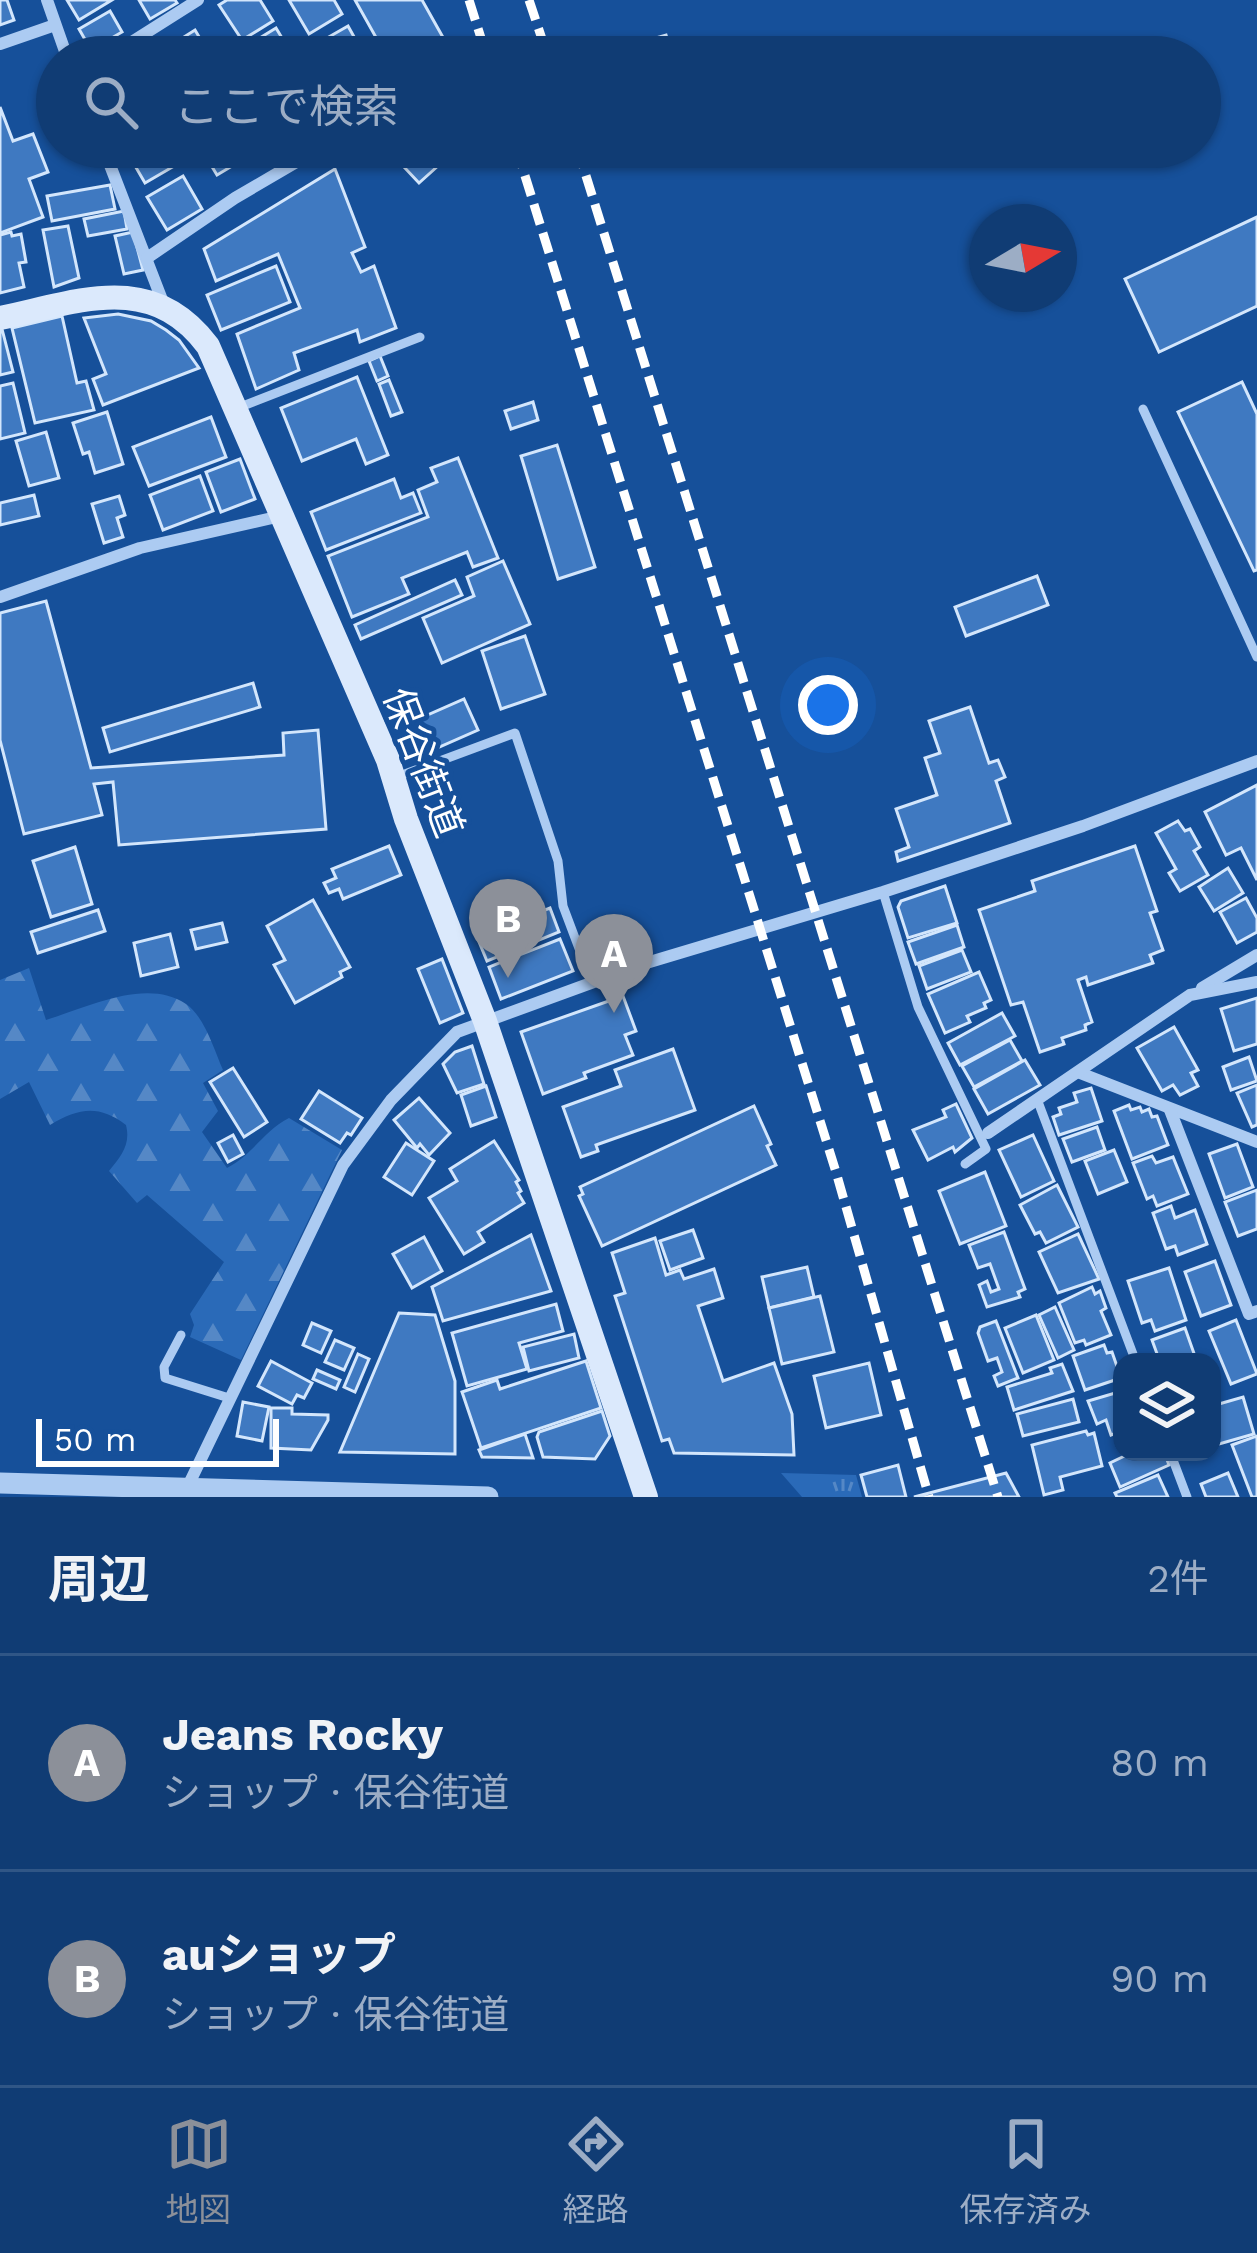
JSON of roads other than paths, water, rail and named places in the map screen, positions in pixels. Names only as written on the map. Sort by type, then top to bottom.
[{"type":"main road","points":[[0,318],[125,296],[164,305]]},
{"type":"main road","name":"保谷街道","points":[[164,305],[186,319],[208,346],[394,779],[485,1022],[646,1497]]},
{"type":"street","points":[[47,0],[59,36]]},
{"type":"street","points":[[141,36],[198,0]]},
{"type":"street","points":[[0,44],[55,25]]},
{"type":"street","points":[[111,168],[164,305]]},
{"type":"street","points":[[147,259],[286,168]]},
{"type":"street","points":[[0,597],[140,548],[283,516]]},
{"type":"street","points":[[187,1488],[343,1165],[391,1100],[449,1038],[592,982],[1082,826],[1257,761]]},
{"type":"street","points":[[984,1136],[1190,995],[1257,955]]},
{"type":"street","points":[[1190,995],[1257,982]]},
{"type":"street","points":[[1079,1072],[1256,1141]]},
{"type":"street","points":[[1170,1110],[1249,1314],[1257,1311]]},
{"type":"street","points":[[0,1483],[51,1491],[187,1488],[232,1493],[488,1497]]},
{"type":"lane","points":[[236,409],[419,337]]},
{"type":"lane","points":[[1143,409],[1257,657]]},
{"type":"lane","points":[[394,779],[514,733],[559,861],[563,906],[592,982]]},
{"type":"lane","points":[[883,892],[918,1006],[984,1136],[986,1149],[965,1164]]},
{"type":"lane","points":[[1037,1099],[1133,1353]]},
{"type":"lane","points":[[181,1335],[164,1367],[165,1378],[229,1398]]},
{"type":"lane","points":[[1173,1461],[1187,1497]]},
{"type":"railway","points":[[469,0],[480,36]]},
{"type":"railway","points":[[529,0],[541,36]]},
{"type":"railway","points":[[523,168],[836,1172],[929,1497]]},
{"type":"railway","points":[[584,168],[998,1497]]},
{"type":"place","name":"auショップ","points":[[508,978]]},
{"type":"place","name":"Jeans Rocky","points":[[614,1013]]}]
